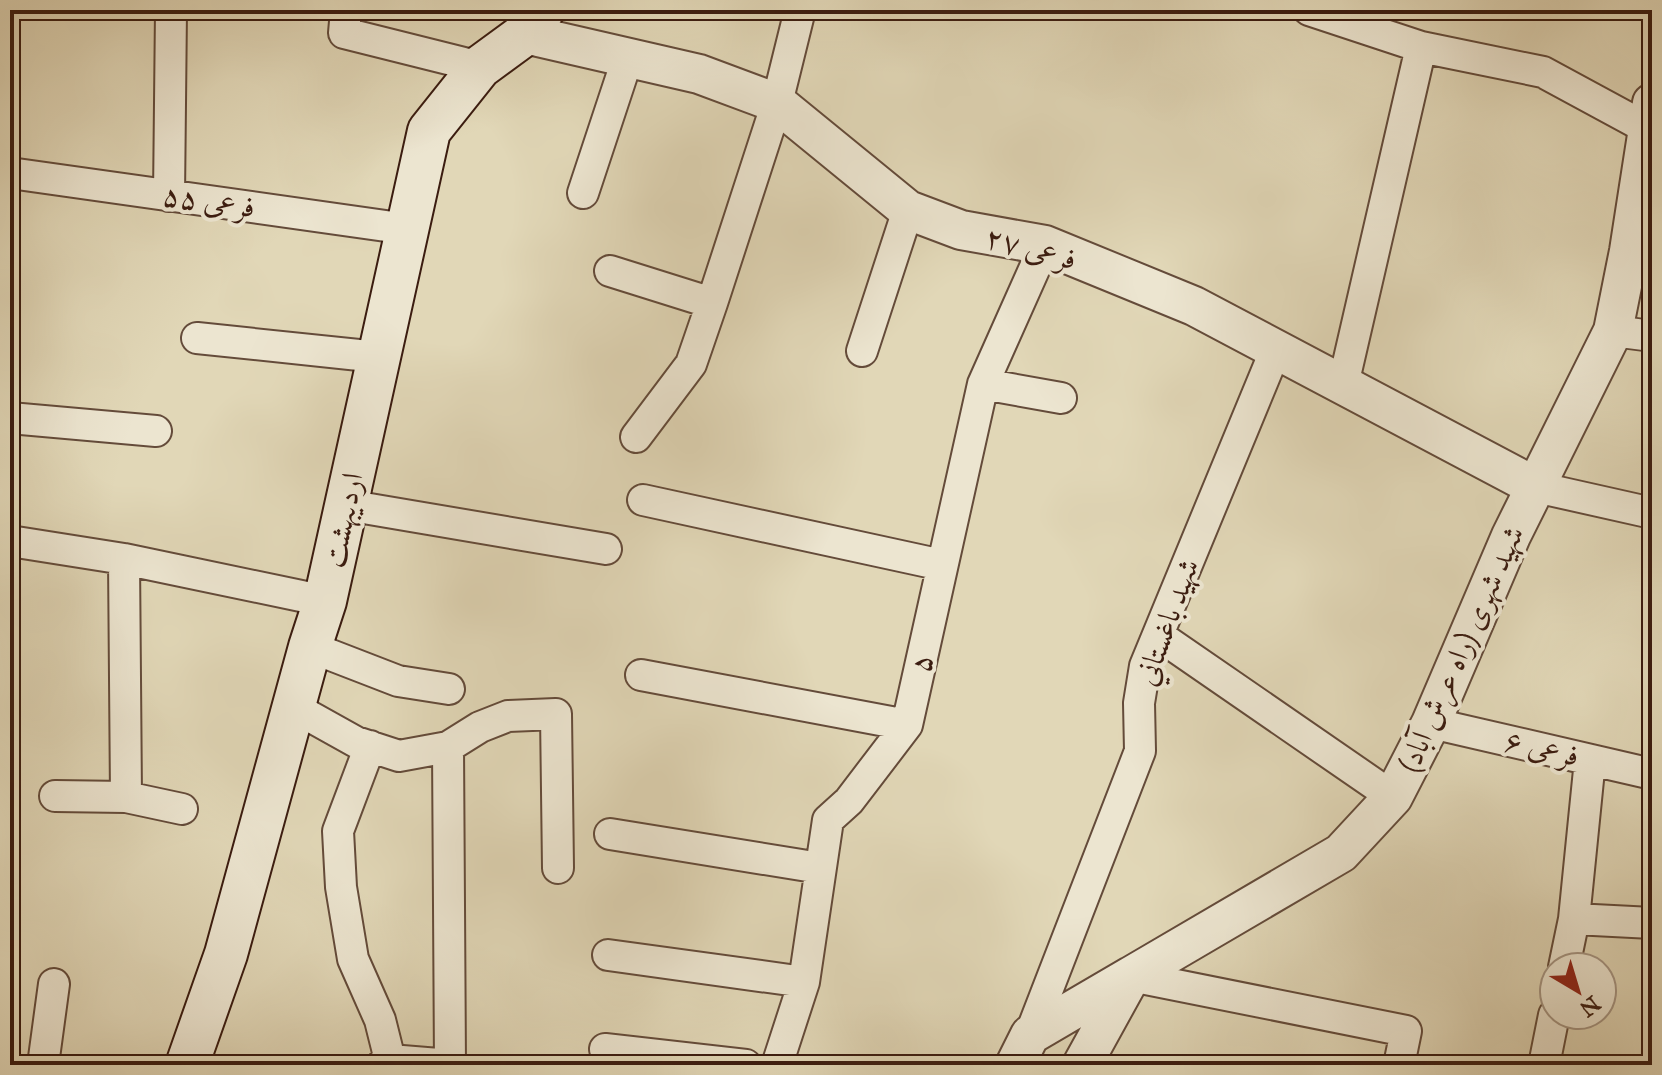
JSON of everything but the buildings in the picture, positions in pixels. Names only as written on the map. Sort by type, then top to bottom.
[{"type":"main road","name":"اردیبهشت","points":[[187,1065],[226,954],[325,601],[429,131],[480,67],[534,22]]},
{"type":"street","points":[[169,196],[171,10]]},
{"type":"street","points":[[346,10],[344,33],[480,67]]},
{"type":"street","points":[[636,437],[691,364],[777,103],[800,10]]},
{"type":"street","points":[[1309,10],[1421,47],[1543,72],[1651,121]]},
{"type":"street","name":"فرعی ۲۷","points":[[534,22],[628,57],[699,74],[777,103],[908,210],[961,230],[1045,245],[1194,306],[1536,487]]},
{"type":"street","points":[[1343,385],[1421,47]]},
{"type":"street","points":[[583,193],[628,57]]},
{"type":"street","name":"شهید شهری (راه عرش آباد)","points":[[1022,1050],[1131,976],[1341,853],[1393,797],[1431,723],[1511,536],[1613,331],[1651,121]]},
{"type":"street","name":"فرعی ۵۵","points":[[10,173],[407,229]]},
{"type":"street","points":[[862,351],[908,210]]},
{"type":"street","name":"۵","points":[[777,1065],[804,982],[828,820],[849,801],[907,725],[983,384],[1045,245]]},
{"type":"street","points":[[610,271],[712,303]]},
{"type":"street","points":[[1613,331],[1652,336]]},
{"type":"street","points":[[197,338],[378,357]]},
{"type":"street","name":"شهيد باغستاني","points":[[1022,1050],[1140,751],[1139,703],[1145,666],[1276,349]]},
{"type":"street","points":[[983,384],[1061,398]]},
{"type":"street","points":[[10,418],[156,431]]},
{"type":"street","points":[[1536,487],[1652,513]]},
{"type":"street","points":[[643,500],[942,565]]},
{"type":"street","points":[[346,505],[606,549]]},
{"type":"street","points":[[10,541],[124,559],[325,601]]},
{"type":"street","points":[[124,559],[126,797]]},
{"type":"street","points":[[1158,635],[1393,797]]},
{"type":"street","points":[[310,647],[398,681],[449,689]]},
{"type":"street","points":[[641,675],[907,725]]},
{"type":"street","points":[[295,708],[356,742],[399,756],[448,747],[480,727],[508,716],[556,714],[558,868]]},
{"type":"street","name":"فرعی ۶","points":[[1431,723],[1652,774]]},
{"type":"street","points":[[370,746],[338,831],[341,887],[353,959],[380,1020],[386,1062],[450,1065],[448,747]]},
{"type":"street","points":[[1567,951],[1574,919],[1590,760]]},
{"type":"street","points":[[55,796],[126,797],[182,809]]},
{"type":"street","points":[[610,834],[820,868]]},
{"type":"street","points":[[1574,919],[1652,923]]},
{"type":"street","points":[[608,955],[804,982]]},
{"type":"street","points":[[1082,1065],[1131,976],[1406,1031],[1399,1065]]},
{"type":"street","points":[[43,1065],[54,984]]},
{"type":"street","points":[[1544,1065],[1551,1031]]},
{"type":"street","points":[[605,1049],[746,1065]]}]
